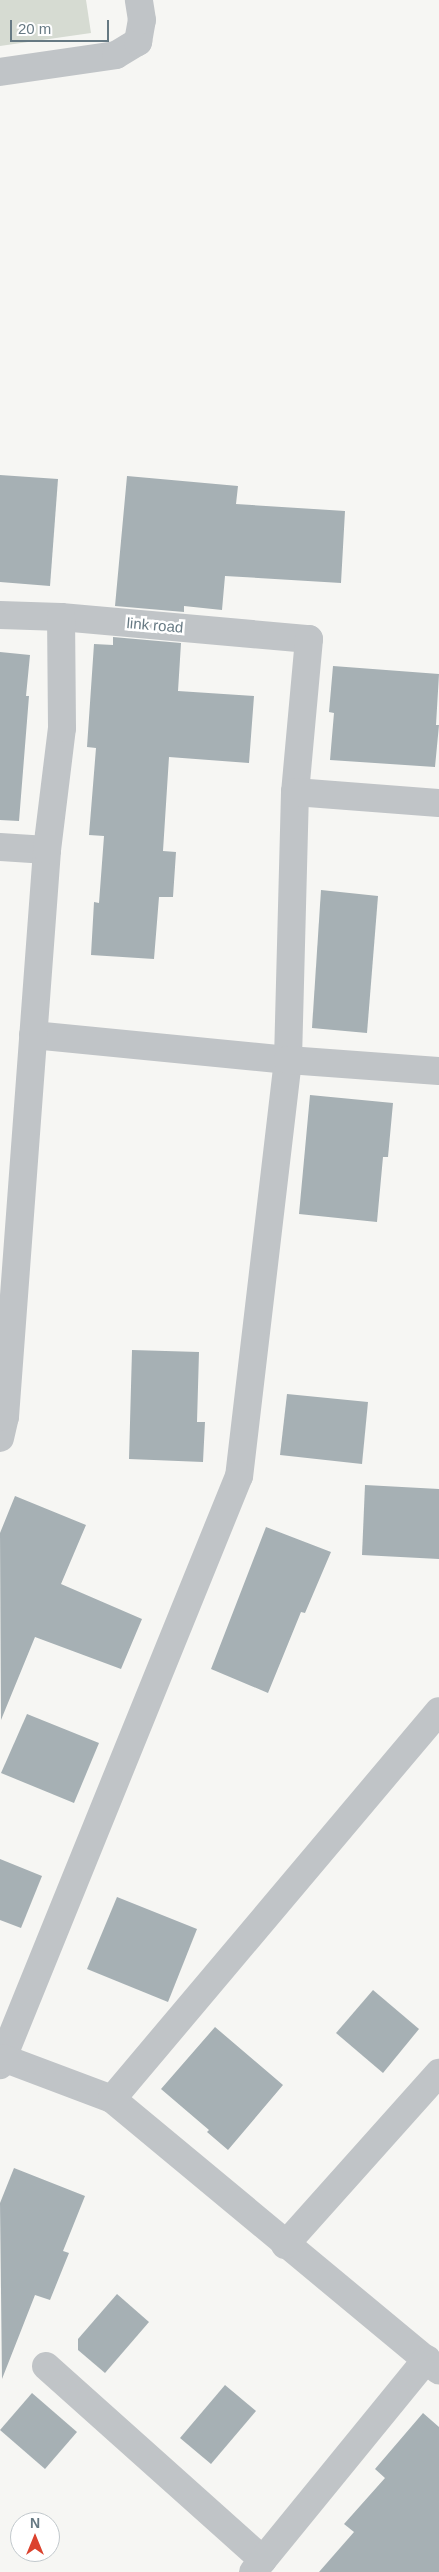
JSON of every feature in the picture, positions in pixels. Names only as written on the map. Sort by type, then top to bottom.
[{"type":"street","points":[[0,72],[116,54],[138,42],[142,20],[139,0]]},
{"type":"street","name":"link road","points":[[0,614],[61,617],[309,639],[295,792]]},
{"type":"street","points":[[0,1438],[5,1417],[47,850],[62,728],[61,617]]},
{"type":"street","points":[[46,2366],[258,2566],[433,2365],[285,2245],[112,2099],[2,2061],[239,1476],[288,1060],[295,792],[439,803]]},
{"type":"street","points":[[0,847],[47,850]]},
{"type":"street","points":[[33,1035],[288,1060],[439,1071]]},
{"type":"street","points":[[112,2099],[439,1711]]},
{"type":"street","points":[[285,2245],[439,2073]]},
{"type":"shaded area","points":[[0,0],[86,0],[91,33],[0,46]]},
{"type":"building","points":[[0,475],[58,479],[50,586],[0,582]]},
{"type":"building","points":[[127,476],[238,486],[236,504],[345,511],[341,583],[225,576],[222,610],[184,606],[184,612],[115,606]]},
{"type":"building","points":[[113,637],[181,643],[178,691],[254,696],[249,763],[169,757],[163,851],[176,852],[173,897],[159,897],[154,959],[91,955],[94,902],[99,903],[104,836],[89,835],[96,748],[87,747],[94,644],[113,645]]},
{"type":"building","points":[[0,652],[30,655],[26,696],[29,696],[19,821],[0,820]]},
{"type":"building","points":[[333,666],[439,674],[436,725],[439,725],[435,767],[330,760],[334,713],[329,712]]},
{"type":"building","points":[[321,890],[378,896],[367,1033],[312,1028]]},
{"type":"building","points":[[310,1095],[393,1103],[388,1157],[383,1157],[377,1222],[299,1214]]},
{"type":"building","points":[[132,1350],[199,1352],[197,1422],[205,1422],[203,1462],[129,1459]]},
{"type":"building","points":[[287,1394],[368,1402],[362,1464],[280,1455]]},
{"type":"building","points":[[365,1485],[439,1489],[439,1559],[362,1555]]},
{"type":"building","points":[[15,1496],[86,1525],[61,1584],[142,1619],[121,1669],[35,1637],[1,1720],[0,1533]]},
{"type":"building","points":[[266,1527],[331,1552],[305,1613],[301,1612],[268,1693],[211,1669]]},
{"type":"building","points":[[27,1714],[99,1743],[74,1803],[1,1773]]},
{"type":"building","points":[[0,1859],[42,1876],[21,1928],[0,1920]]},
{"type":"building","points":[[117,1897],[197,1929],[168,2002],[87,1969]]},
{"type":"building","points":[[373,1990],[419,2029],[383,2073],[336,2033]]},
{"type":"building","points":[[215,2027],[283,2085],[228,2150],[207,2132],[209,2130],[161,2089]]},
{"type":"building","points":[[14,2168],[85,2196],[63,2251],[69,2253],[50,2300],[35,2295],[2,2379],[0,2203]]},
{"type":"building","points":[[117,2294],[149,2322],[105,2373],[78,2350],[78,2339]]},
{"type":"building","points":[[225,2385],[256,2411],[211,2464],[180,2438]]},
{"type":"building","points":[[32,2393],[77,2432],[45,2469],[0,2430]]},
{"type":"building","points":[[423,2413],[439,2427],[439,2572],[319,2572],[354,2532],[344,2524],[385,2478],[375,2469]]}]
